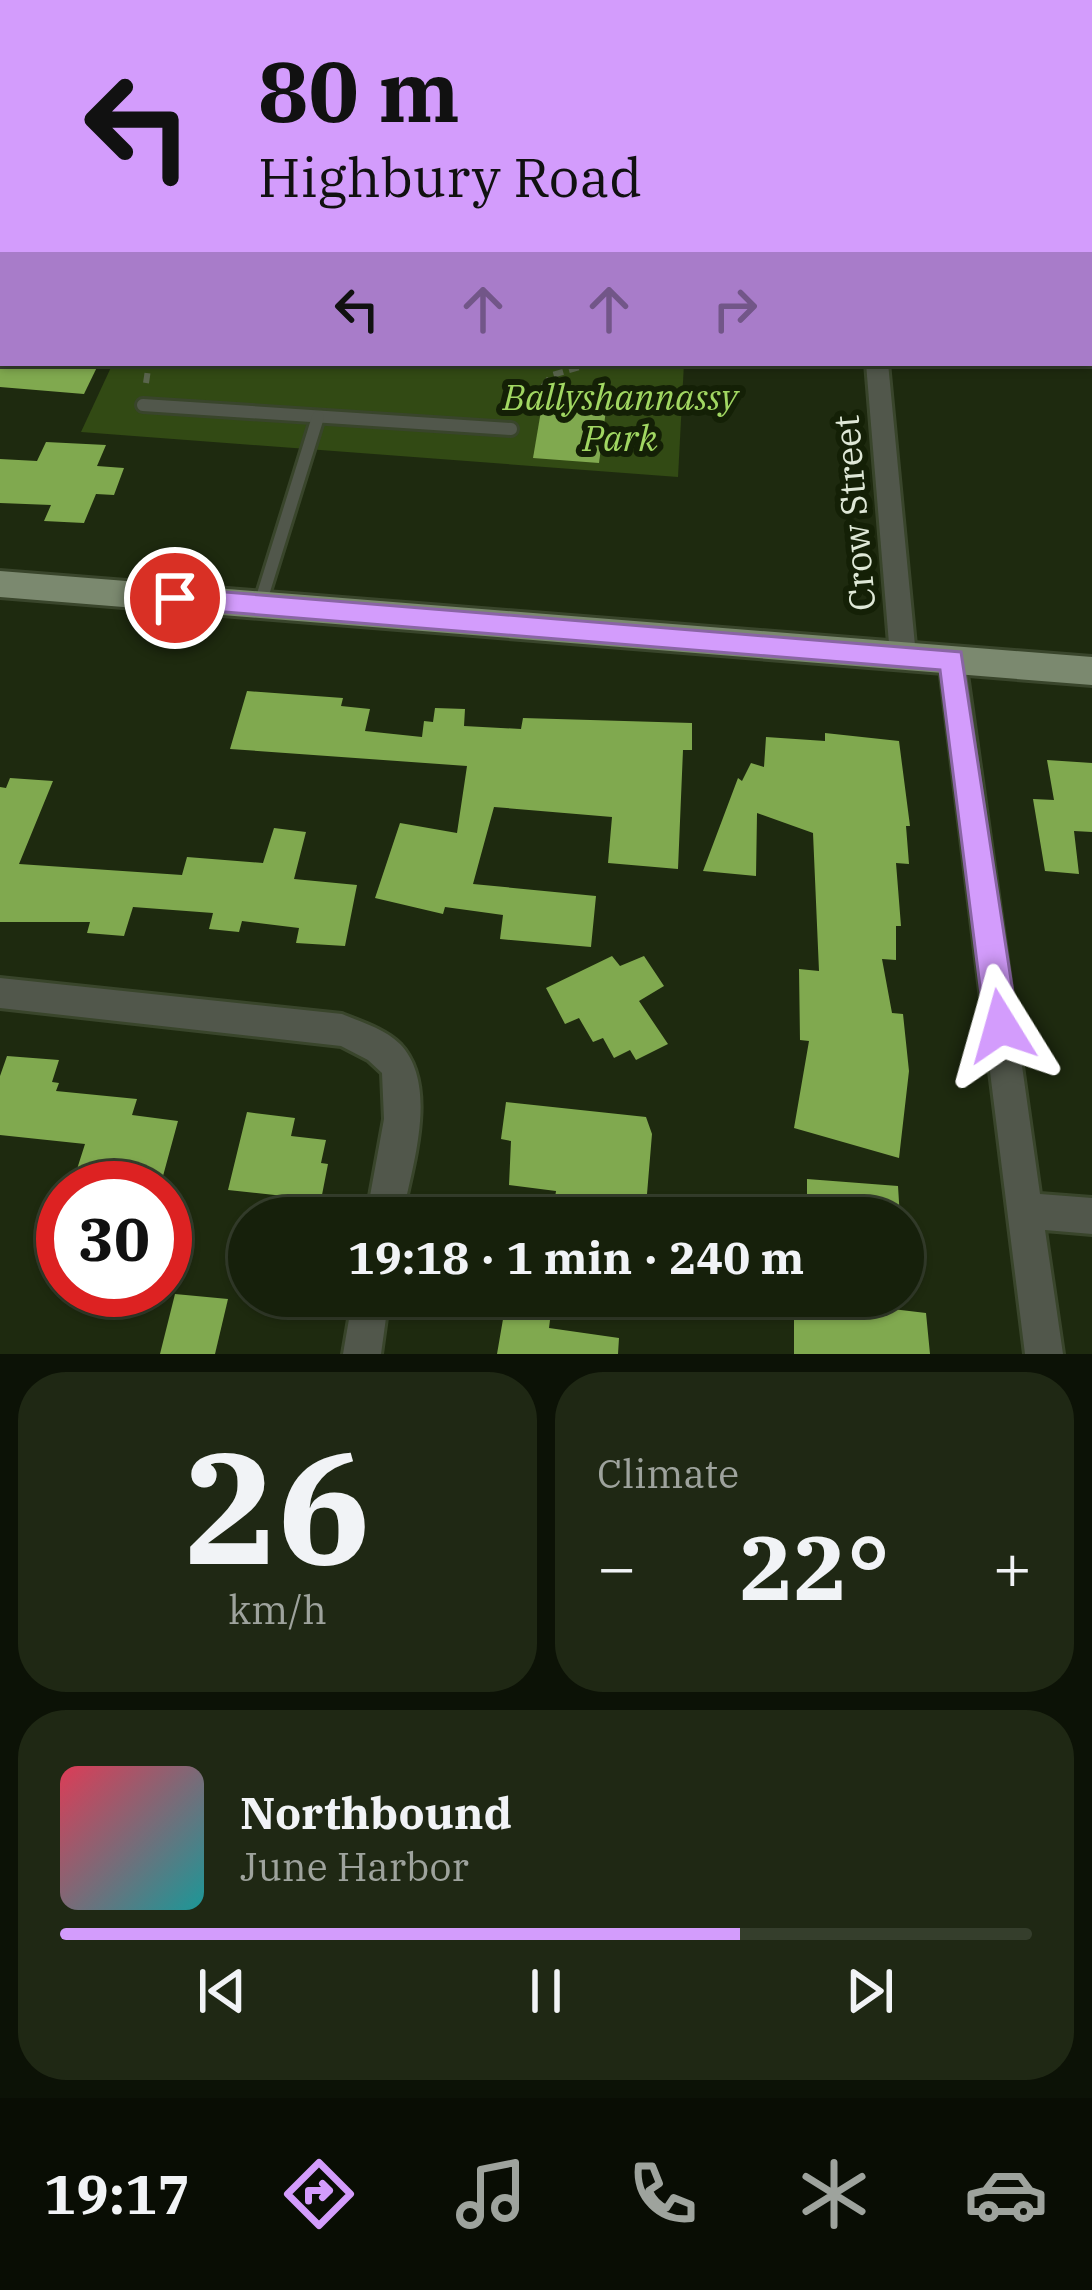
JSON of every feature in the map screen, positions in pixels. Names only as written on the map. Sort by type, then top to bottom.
[{"type":"main road","points":[[1,587],[1092,671]]},
{"type":"street","name":"Crow Street","points":[[877,366],[903,656]]},
{"type":"street","points":[[952,660],[1044,1354]]},
{"type":"street","points":[[0,993],[342,1030],[374,1045],[396,1063],[401,1087],[387,1197]]},
{"type":"street","points":[[1026,1210],[1092,1216]]},
{"type":"street","points":[[362,1354],[368,1317]]},
{"type":"lane","points":[[143,405],[511,429]]},
{"type":"lane","points":[[260,604],[318,417]]},
{"type":"path","points":[[511,429],[552,375],[584,366]]},
{"type":"green space","name":"Ballyshannassy Park","points":[[112,366],[684,366],[678,477],[81,432]]},
{"type":"building","points":[[0,366],[98,366],[84,394],[0,387]]},
{"type":"building","points":[[542,405],[606,410],[599,463],[533,458]]},
{"type":"building","points":[[46,442],[106,445],[97,466],[124,468],[114,495],[96,494],[84,523],[44,521],[51,505],[0,503],[0,459],[37,461]]},
{"type":"building","points":[[247,691],[343,698],[341,706],[370,709],[365,731],[422,737],[424,721],[433,722],[435,708],[465,709],[464,726],[521,729],[523,718],[692,723],[692,750],[683,750],[678,869],[608,863],[612,817],[494,807],[473,884],[596,896],[591,947],[500,939],[503,915],[445,907],[443,914],[375,898],[400,823],[457,833],[467,766],[230,749]]},
{"type":"building","points":[[825,733],[899,741],[910,826],[906,826],[909,864],[896,863],[901,926],[896,926],[896,960],[882,959],[892,1013],[903,1014],[909,1071],[899,1158],[794,1128],[809,1041],[800,1040],[799,969],[819,971],[813,833],[757,813],[756,876],[703,871],[738,778],[742,781],[751,763],[764,767],[766,737],[825,741]]},
{"type":"building","points":[[1047,760],[1092,763],[1092,832],[1074,831],[1079,874],[1045,871],[1033,799],[1054,800]]},
{"type":"building","points":[[10,778],[53,781],[19,864],[182,875],[187,857],[263,863],[274,828],[306,832],[294,879],[357,885],[345,946],[296,943],[299,928],[242,921],[239,932],[209,929],[213,913],[133,907],[124,936],[87,933],[90,922],[0,922],[0,787],[6,788]]},
{"type":"building","points":[[612,956],[620,966],[644,956],[664,986],[639,1001],[668,1044],[636,1060],[630,1050],[614,1058],[603,1038],[593,1042],[579,1018],[565,1024],[546,988]]},
{"type":"building","points":[[7,1056],[59,1060],[52,1082],[59,1083],[56,1091],[137,1099],[132,1115],[178,1121],[167,1161],[80,1161],[85,1144],[0,1135],[0,1076]]},
{"type":"building","points":[[506,1102],[646,1117],[652,1134],[647,1197],[555,1197],[556,1191],[509,1185],[511,1141],[501,1139]]},
{"type":"building","points":[[247,1112],[295,1118],[291,1136],[326,1140],[321,1163],[328,1164],[322,1197],[228,1190]]},
{"type":"building","points":[[807,1179],[898,1186],[899,1197],[807,1197]]},
{"type":"building","points":[[192,1296],[228,1299],[215,1354],[160,1354],[169,1317],[192,1317]]},
{"type":"building","points":[[926,1313],[930,1354],[794,1354],[794,1317],[924,1317]]},
{"type":"building","points":[[503,1317],[550,1317],[549,1328],[619,1338],[618,1354],[497,1354]]},
{"type":"route","points":[[175,598],[952,660],[1001,1026]]}]
